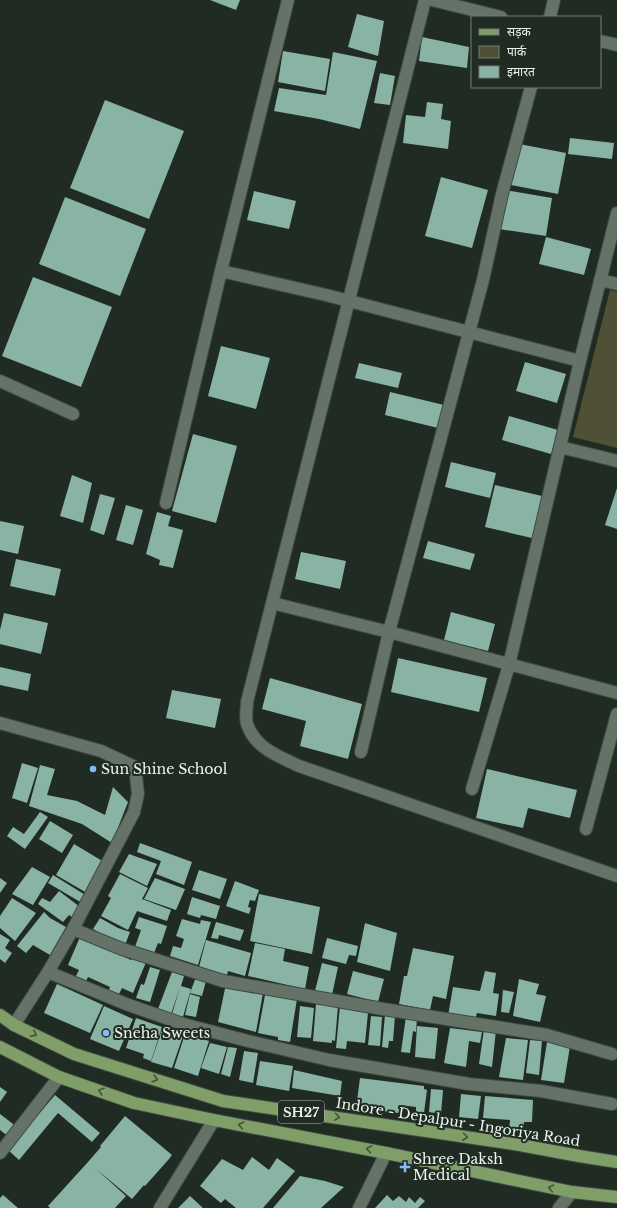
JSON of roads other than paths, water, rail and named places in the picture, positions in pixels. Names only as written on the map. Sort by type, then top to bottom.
[{"type":"main road","name":"Indore - Depalpur - Ingoriya Road","points":[[0,1014],[14,1025],[74,1054],[223,1101],[520,1145],[617,1162]]},
{"type":"main road","name":"SH27","points":[[0,1046],[59,1077],[134,1103],[572,1192],[617,1197]]},
{"type":"street","points":[[166,503],[221,271],[288,0]]},
{"type":"street","points":[[426,0],[348,301],[247,702],[246,723],[256,741],[271,754],[299,766],[617,876]]},
{"type":"street","points":[[432,0],[497,16]]},
{"type":"street","points":[[550,16],[554,0]]},
{"type":"street","points":[[601,41],[617,45]]},
{"type":"street","points":[[361,752],[389,632],[483,280],[502,194],[531,88]]},
{"type":"street","points":[[472,789],[509,665],[580,361],[617,213]]},
{"type":"street","points":[[221,271],[348,301],[580,361]]},
{"type":"street","points":[[600,280],[617,284]]},
{"type":"street","points":[[0,381],[73,414]]},
{"type":"street","points":[[560,447],[617,461]]},
{"type":"street","points":[[272,603],[389,632],[617,693]]},
{"type":"street","points":[[586,829],[617,714]]},
{"type":"street","points":[[0,723],[101,752],[135,767],[138,794],[134,812],[73,929],[48,972],[14,1025]]},
{"type":"street","points":[[73,929],[122,949],[223,981],[383,1009],[547,1034],[612,1054]]},
{"type":"street","points":[[48,972],[126,1004],[183,1024],[329,1060],[461,1083],[541,1091],[612,1104]]},
{"type":"street","points":[[0,1153],[59,1077]]},
{"type":"street","points":[[160,1208],[214,1120]]},
{"type":"street","points":[[359,1208],[386,1153]]},
{"type":"street","points":[[559,1208],[572,1192]]},
{"type":"place","name":"Sun Shine School","points":[[93,769]]},
{"type":"place","name":"Sneha Sweets","points":[[106,1033]]},
{"type":"place","name":"Shree Daksh Medical","points":[[405,1167]]}]
